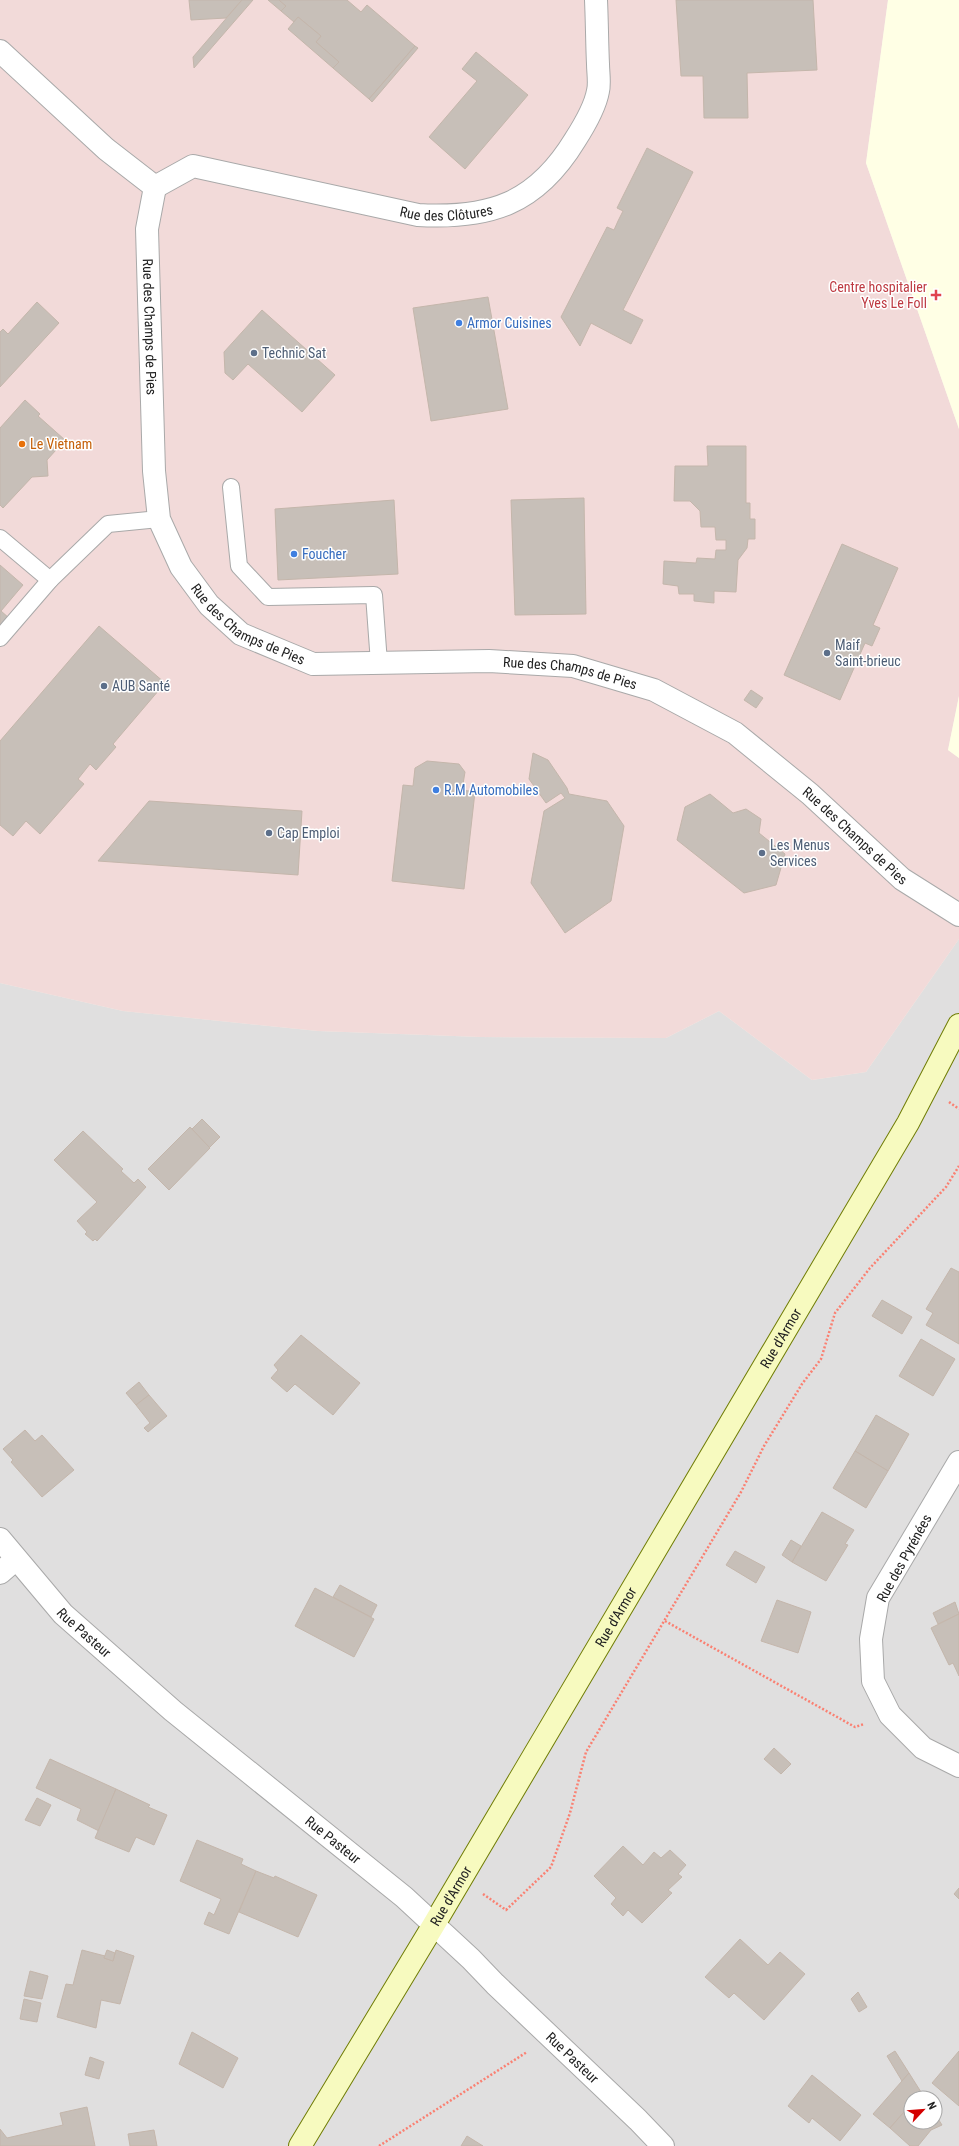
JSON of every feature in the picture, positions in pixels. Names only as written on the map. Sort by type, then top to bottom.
[{"type":"main road","name":"Rue d'Armor","points":[[300,2146],[462,1878],[908,1123],[959,1025]]},
{"type":"street","name":"Rue des Clôtures","points":[[155,187],[193,166],[418,215],[457,216],[478,213],[510,203],[542,183],[566,155],[585,124],[598,91],[596,0]]},
{"type":"street","points":[[0,51],[106,149],[155,187]]},
{"type":"street","name":"Rue des Champs de Pies","points":[[155,187],[147,230],[154,471],[159,519],[181,567],[209,605],[241,634],[313,664],[489,661],[573,666],[654,690],[736,733],[810,794],[902,879],[959,915]]},
{"type":"street","name":"Rue des Pyrénées","points":[[959,1462],[878,1598],[871,1638],[874,1681],[890,1715],[923,1748],[959,1766]]},
{"type":"street","name":"Rue Pasteur","points":[[0,1539],[8,1566],[173,1711],[404,1897],[433,1926],[471,1959],[663,2146]]},
{"type":"lane","points":[[231,487],[239,566],[268,597],[374,595],[379,663]]},
{"type":"lane","points":[[0,638],[50,580],[108,524],[159,519]]},
{"type":"lane","points":[[0,538],[50,580]]},
{"type":"path","points":[[462,1878],[506,1910],[551,1867],[570,1813],[586,1752],[741,1492],[764,1446],[802,1384],[821,1359],[835,1313],[870,1268],[946,1187],[959,1166]]},
{"type":"path","points":[[665,1620],[855,1727],[890,1715]]},
{"type":"path","points":[[379,2146],[551,2038]]},
{"type":"shaded area","points":[[0,0],[888,0],[866,163],[959,429],[959,696],[948,750],[959,758],[959,939],[866,1072],[812,1080],[719,1011],[666,1038],[481,1037],[318,1031],[123,1011],[0,983]]},
{"type":"shaded area","name":"Centre hospitalier Yves Le Foll","points":[[888,0],[959,0],[959,429],[866,163]]},
{"type":"shaded area","points":[[959,696],[959,758],[948,750]]},
{"type":"shaded area","points":[[959,939],[959,2146],[0,2146],[0,983],[123,1011],[318,1031],[481,1037],[666,1038],[719,1011],[812,1080],[866,1072]]},
{"type":"building","points":[[189,0],[242,0],[226,18],[191,20]]},
{"type":"building","points":[[242,0],[253,0],[194,68],[193,57]]},
{"type":"building","points":[[268,0],[279,0],[286,6],[281,11]]},
{"type":"building","points":[[279,0],[347,0],[361,12],[367,5],[415,46],[369,99],[333,68],[339,62],[316,42],[321,36],[298,17],[294,22],[281,11],[286,6]]},
{"type":"building","points":[[676,0],[813,0],[817,70],[747,73],[748,118],[704,118],[703,76],[681,76]]},
{"type":"building","points":[[298,17],[321,36],[316,42],[339,62],[333,68],[288,29]]},
{"type":"building","points":[[415,46],[418,48],[372,102],[369,99]]},
{"type":"building","points":[[476,52],[528,95],[465,169],[429,137],[477,81],[462,69]]},
{"type":"building","points":[[647,148],[693,172],[623,310],[643,320],[631,344],[591,323],[580,346],[561,317],[607,227],[614,230],[623,211],[617,208]]},
{"type":"building","points":[[488,297],[508,409],[431,421],[413,308]]},
{"type":"building","points":[[37,302],[59,323],[0,387],[0,332],[3,329],[8,334]]},
{"type":"building","points":[[262,310],[335,375],[302,412],[248,364],[233,380],[225,373],[224,352]]},
{"type":"building","points":[[25,400],[40,414],[38,416],[65,440],[47,460],[48,476],[32,477],[3,508],[0,505],[0,428]]},
{"type":"building","points":[[707,446],[746,446],[746,503],[750,503],[750,519],[755,519],[755,539],[748,539],[747,548],[738,560],[736,592],[714,591],[714,603],[694,601],[694,594],[679,594],[678,586],[663,584],[664,561],[696,563],[697,558],[715,559],[716,550],[726,550],[726,540],[716,540],[715,527],[701,527],[700,511],[690,501],[674,501],[675,466],[708,466]]},
{"type":"building","points":[[584,498],[586,614],[515,615],[511,500]]},
{"type":"building","points":[[394,500],[398,574],[278,580],[275,509]]},
{"type":"building","points":[[842,544],[898,568],[873,625],[880,628],[872,646],[865,643],[840,700],[784,675]]},
{"type":"building","points":[[0,565],[23,585],[1,611],[9,618],[0,628]]},
{"type":"building","points":[[99,626],[165,683],[113,744],[116,747],[96,770],[90,764],[78,779],[84,784],[40,834],[26,821],[13,836],[0,825],[0,741]]},
{"type":"building","points":[[751,690],[763,698],[756,708],[744,700]]},
{"type":"building","points":[[533,753],[548,760],[567,788],[569,794],[607,801],[624,826],[611,901],[565,933],[531,883],[544,811],[565,798],[561,793],[546,803],[529,779]]},
{"type":"building","points":[[427,761],[459,764],[465,772],[462,790],[475,792],[464,889],[392,881],[403,785],[413,786],[415,768]]},
{"type":"building","points":[[710,794],[733,813],[746,809],[761,819],[759,833],[785,854],[776,885],[744,893],[677,840],[685,807]]},
{"type":"building","points":[[149,801],[302,811],[298,875],[98,861]]},
{"type":"building","points":[[202,1119],[220,1137],[209,1148],[192,1129]]},
{"type":"building","points":[[190,1127],[210,1148],[169,1190],[148,1169]]},
{"type":"building","points":[[83,1131],[123,1169],[121,1171],[134,1183],[138,1179],[146,1187],[97,1241],[95,1239],[93,1241],[85,1234],[87,1232],[77,1221],[97,1202],[54,1160]]},
{"type":"building","points":[[951,1268],[959,1272],[959,1344],[926,1325],[933,1313],[926,1309]]},
{"type":"building","points":[[882,1300],[912,1317],[902,1334],[872,1316]]},
{"type":"building","points":[[301,1335],[360,1383],[333,1415],[295,1384],[287,1392],[271,1378],[278,1370],[274,1365]]},
{"type":"building","points":[[921,1339],[955,1359],[933,1396],[899,1376]]},
{"type":"building","points":[[139,1382],[149,1395],[136,1405],[126,1393]]},
{"type":"building","points":[[149,1395],[167,1416],[148,1432],[144,1428],[150,1423],[136,1405]]},
{"type":"building","points":[[876,1415],[909,1434],[888,1471],[855,1451]]},
{"type":"building","points":[[25,1430],[35,1441],[42,1435],[74,1470],[42,1497],[11,1462],[13,1460],[3,1449]]},
{"type":"building","points":[[855,1451],[888,1471],[866,1508],[833,1488]]},
{"type":"building","points":[[822,1512],[854,1530],[845,1544],[848,1545],[826,1581],[792,1562]]},
{"type":"building","points":[[791,1540],[801,1546],[792,1562],[782,1555]]},
{"type":"building","points":[[735,1551],[765,1567],[756,1583],[726,1565]]},
{"type":"building","points":[[340,1585],[377,1605],[371,1617],[333,1597]]},
{"type":"building","points":[[315,1588],[374,1619],[354,1657],[295,1626]]},
{"type":"building","points":[[777,1600],[811,1612],[798,1653],[761,1641]]},
{"type":"building","points":[[955,1602],[959,1614],[938,1624],[933,1613]]},
{"type":"building","points":[[959,1614],[959,1676],[953,1663],[949,1665],[931,1628]]},
{"type":"building","points":[[774,1748],[791,1764],[781,1774],[764,1759]]},
{"type":"building","points":[[50,1759],[116,1789],[99,1831],[77,1820],[81,1809],[36,1788]]},
{"type":"building","points":[[116,1789],[150,1805],[148,1807],[167,1815],[154,1845],[136,1837],[129,1852],[95,1838]]},
{"type":"building","points":[[37,1798],[51,1805],[40,1826],[25,1820]]},
{"type":"building","points":[[197,1840],[243,1859],[241,1864],[256,1871],[229,1934],[204,1924],[209,1912],[214,1915],[221,1899],[180,1881]]},
{"type":"building","points":[[623,1846],[643,1865],[654,1852],[661,1858],[670,1850],[686,1865],[678,1874],[682,1877],[668,1890],[672,1893],[642,1923],[628,1910],[623,1916],[611,1904],[616,1898],[594,1876]]},
{"type":"building","points":[[256,1871],[274,1878],[275,1876],[317,1895],[298,1937],[239,1912]]},
{"type":"building","points":[[959,1888],[959,1899],[954,1894]]},
{"type":"building","points":[[740,1939],[768,1965],[780,1952],[805,1974],[764,2020],[734,1993],[729,1998],[705,1977]]},
{"type":"building","points":[[82,1950],[105,1956],[104,1958],[113,1961],[116,1950],[134,1956],[120,2004],[101,2000],[96,2028],[57,2017],[66,1984],[73,1985]]},
{"type":"building","points":[[107,1950],[115,1953],[113,1961],[104,1958]]},
{"type":"building","points":[[30,1971],[48,1976],[42,1999],[24,1996]]},
{"type":"building","points":[[858,1992],[867,2007],[859,2012],[851,1999]]},
{"type":"building","points":[[24,1999],[41,2003],[37,2022],[20,2019]]},
{"type":"building","points":[[192,2032],[238,2058],[223,2088],[179,2064]]},
{"type":"building","points":[[895,2051],[909,2073],[902,2081],[887,2056]]},
{"type":"building","points":[[959,2051],[959,2106],[943,2092],[943,2090],[940,2090],[932,2083]]},
{"type":"building","points":[[90,2057],[104,2062],[99,2079],[85,2075]]},
{"type":"building","points":[[909,2073],[920,2090],[903,2090],[903,2113],[890,2128],[873,2114]]},
{"type":"building","points":[[812,2075],[861,2115],[840,2141],[812,2118],[809,2123],[788,2106]]},
{"type":"building","points":[[87,2107],[95,2146],[0,2146],[0,2129],[7,2138],[63,2125],[60,2113]]},
{"type":"building","points":[[903,2113],[903,2130],[931,2130],[918,2146],[910,2146],[890,2128]]},
{"type":"building","points":[[154,2130],[157,2146],[130,2146],[128,2134]]},
{"type":"building","points":[[467,2136],[483,2146],[461,2146]]},
{"type":"place","name":"Centre hospitalier Yves Le Foll","points":[[936,295]]},
{"type":"place","name":"Armor Cuisines","points":[[459,323]]},
{"type":"place","name":"Technic Sat","points":[[254,353]]},
{"type":"place","name":"Le Vietnam","points":[[22,444]]},
{"type":"place","name":"Foucher","points":[[294,554]]},
{"type":"place","name":"Maif Saint-brieuc","points":[[827,653]]},
{"type":"place","name":"AUB Santé","points":[[104,686]]},
{"type":"place","name":"R.M Automobiles","points":[[436,790]]},
{"type":"place","name":"Cap Emploi","points":[[269,833]]},
{"type":"place","name":"Les Menus Services","points":[[762,853]]}]
